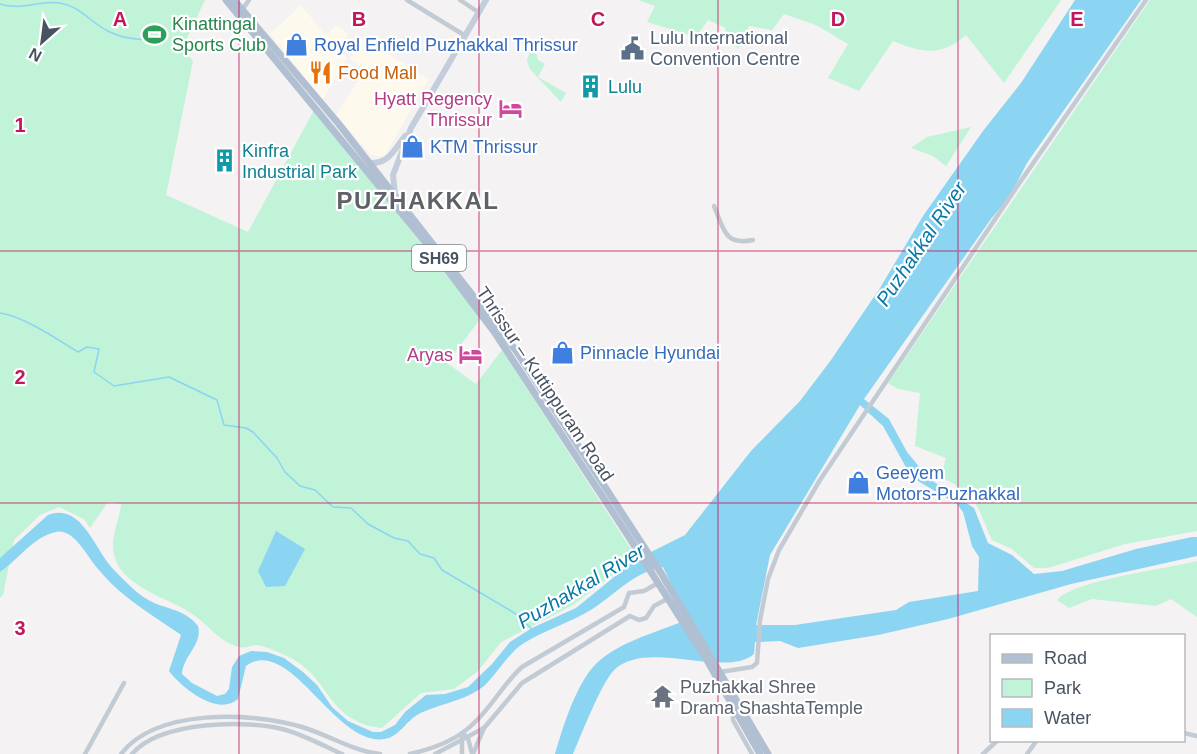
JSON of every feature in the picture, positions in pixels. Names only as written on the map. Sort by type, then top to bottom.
[{"type":"main road","name":"Thrissur – Kuttippuram Road","points":[[226,0],[498,331]]},
{"type":"main road","name":"Thrissur – Kuttippuram Road","points":[[234,0],[395,195],[498,331],[631,532],[658,578],[667,599],[683,616]]},
{"type":"main road","points":[[369,163],[380,164],[390,158],[411,128],[486,0]]},
{"type":"main road","points":[[395,195],[393,175],[411,128]]},
{"type":"main road","points":[[658,578],[717,673],[760,754]]},
{"type":"main road","points":[[683,616],[708,662],[734,694],[770,754]]},
{"type":"street","points":[[242,10],[249,0]]},
{"type":"street","points":[[407,0],[464,34]]},
{"type":"street","points":[[460,0],[478,12]]},
{"type":"street","points":[[717,673],[752,667],[757,663],[760,620],[768,579],[779,550],[839,448],[1146,0]]},
{"type":"street","points":[[714,206],[730,239],[738,243],[753,240]]},
{"type":"street","points":[[410,754],[439,745],[462,733],[473,724],[509,679],[522,668],[624,606],[629,593],[644,591],[658,578]]},
{"type":"street","points":[[473,754],[484,728],[522,683],[535,672],[630,616],[639,620],[646,618],[654,606],[667,599]]},
{"type":"street","points":[[84,754],[124,683]]},
{"type":"street","points":[[733,705],[733,720],[752,754]]},
{"type":"street","points":[[122,754],[138,737],[175,723],[249,717],[303,727],[354,748],[380,754]]},
{"type":"street","points":[[175,723],[178,732]]},
{"type":"street","points":[[132,754],[145,742],[178,732],[242,724],[285,730],[342,754]]},
{"type":"street","points":[[301,736],[303,727]]},
{"type":"street","points":[[437,754],[484,728]]},
{"type":"street","points":[[462,733],[468,738],[473,754]]},
{"type":"street","points":[[462,733],[460,741],[462,754]]},
{"type":"street","points":[[983,754],[997,742]]},
{"type":"street","points":[[1027,754],[1036,742]]},
{"type":"shaded area","points":[[301,5],[326,36],[336,25],[349,34],[335,50],[347,57],[323,100],[270,34]]},
{"type":"shaded area","points":[[362,38],[429,79],[384,157],[371,155],[336,115],[365,70],[350,59]]},
{"type":"green space","points":[[0,0],[205,0],[182,49],[193,61],[166,195],[248,232],[314,110],[481,318],[447,363],[476,384],[502,350],[636,557],[573,605],[501,642],[478,671],[454,689],[421,693],[382,728],[364,724],[350,717],[340,709],[304,667],[291,658],[261,646],[232,645],[191,613],[131,580],[115,559],[113,545],[121,504],[108,502],[90,528],[84,519],[59,507],[40,515],[14,540],[3,595],[0,598]]},
{"type":"green space","points":[[638,0],[1061,0],[1004,83],[966,35],[948,47],[931,51],[893,41],[859,91],[828,78],[848,44],[816,25],[784,14],[772,30],[749,26],[739,48],[723,42],[726,28],[708,20],[696,37],[647,22],[655,6]]},
{"type":"green space","points":[[1150,0],[1197,0],[1197,531],[1125,544],[1048,568],[1034,568],[1012,549],[992,540],[975,502],[963,490],[941,477],[946,458],[915,446],[920,393],[898,389],[888,383]]},
{"type":"green space","points":[[531,48],[536,51],[538,60],[545,64],[538,77],[566,93],[561,102],[530,69],[527,61]]},
{"type":"green space","points":[[971,127],[946,166],[933,156],[911,148],[927,137]]},
{"type":"green space","points":[[1197,561],[1197,617],[1171,599],[1156,606],[1092,599],[1069,608],[1057,600],[1067,593],[1101,581]]},
{"type":"water","name":"Puzhakkal River","points":[[1075,0],[1141,0],[1027,163],[1010,196],[991,219],[864,399],[889,419],[907,452],[934,482],[974,508],[988,543],[1012,555],[1034,574],[1062,571],[1136,549],[1192,537],[1197,537],[1197,556],[1071,584],[948,619],[878,635],[798,648],[780,641],[755,642],[754,654],[741,661],[706,662],[665,657],[628,661],[614,670],[603,686],[573,754],[555,754],[572,704],[591,669],[619,647],[688,619],[663,567],[635,578],[586,613],[524,643],[513,652],[484,686],[460,699],[417,715],[389,738],[370,738],[351,729],[298,678],[280,666],[263,660],[246,666],[238,699],[230,704],[211,703],[191,692],[169,671],[181,635],[116,588],[69,534],[56,532],[40,538],[0,572],[0,558],[48,515],[60,513],[70,515],[87,530],[107,562],[137,592],[152,602],[186,615],[198,626],[198,639],[182,674],[192,683],[217,696],[225,694],[229,689],[232,667],[239,656],[251,651],[267,652],[284,658],[303,672],[317,685],[332,707],[348,721],[373,732],[381,732],[395,725],[405,712],[426,695],[445,694],[468,687],[492,664],[510,642],[532,628],[576,608],[635,560],[685,535],[751,451],[800,401],[831,360],[880,288],[923,216],[983,131],[1021,83]],"holes":[[[860,405],[883,426],[907,469],[918,481],[957,504],[963,512],[972,546],[979,557],[978,591],[909,602],[896,610],[795,625],[756,625],[770,555]]]},
{"type":"water","points":[[276,531],[305,549],[285,586],[266,587],[258,571]]},
{"type":"waterway","points":[[0,4],[22,6],[60,3],[74,8],[113,33],[128,38],[149,40]]},
{"type":"waterway","name":"Puzhakkal River","points":[[0,313],[29,323],[78,352],[87,347],[99,349],[94,372],[114,386],[169,377],[217,400],[224,425],[246,428],[253,432],[277,458],[285,472],[300,486],[315,490],[333,507],[351,508],[368,524],[394,538],[408,541],[420,554],[434,558],[442,570],[516,614],[533,630]]},
{"type":"place","name":"Kinattingal Sports Club","points":[[154,34]]},
{"type":"place","name":"Royal Enfield Puzhakkal Thrissur","points":[[296,45]]},
{"type":"place","name":"Lulu International Convention Centre","points":[[632,48]]},
{"type":"place","name":"Food Mall","points":[[320,73]]},
{"type":"place","name":"Lulu","points":[[590,87]]},
{"type":"place","name":"Hyatt Regency Thrissur","points":[[510,109]]},
{"type":"place","name":"KTM Thrissur","points":[[412,147]]},
{"type":"place","name":"Kinfra Industrial Park","points":[[224,161]]},
{"type":"place","name":"Pinnacle Hyundai","points":[[562,353]]},
{"type":"place","name":"Aryas","points":[[471,355]]},
{"type":"place","name":"Geeyem Motors-Puzhakkal","points":[[858,483]]},
{"type":"place","name":"Puzhakkal Shree Drama ShashtaTemple","points":[[662,697]]},
{"type":"district","name":"PUZHAKKAL","points":[[418,200]]}]
